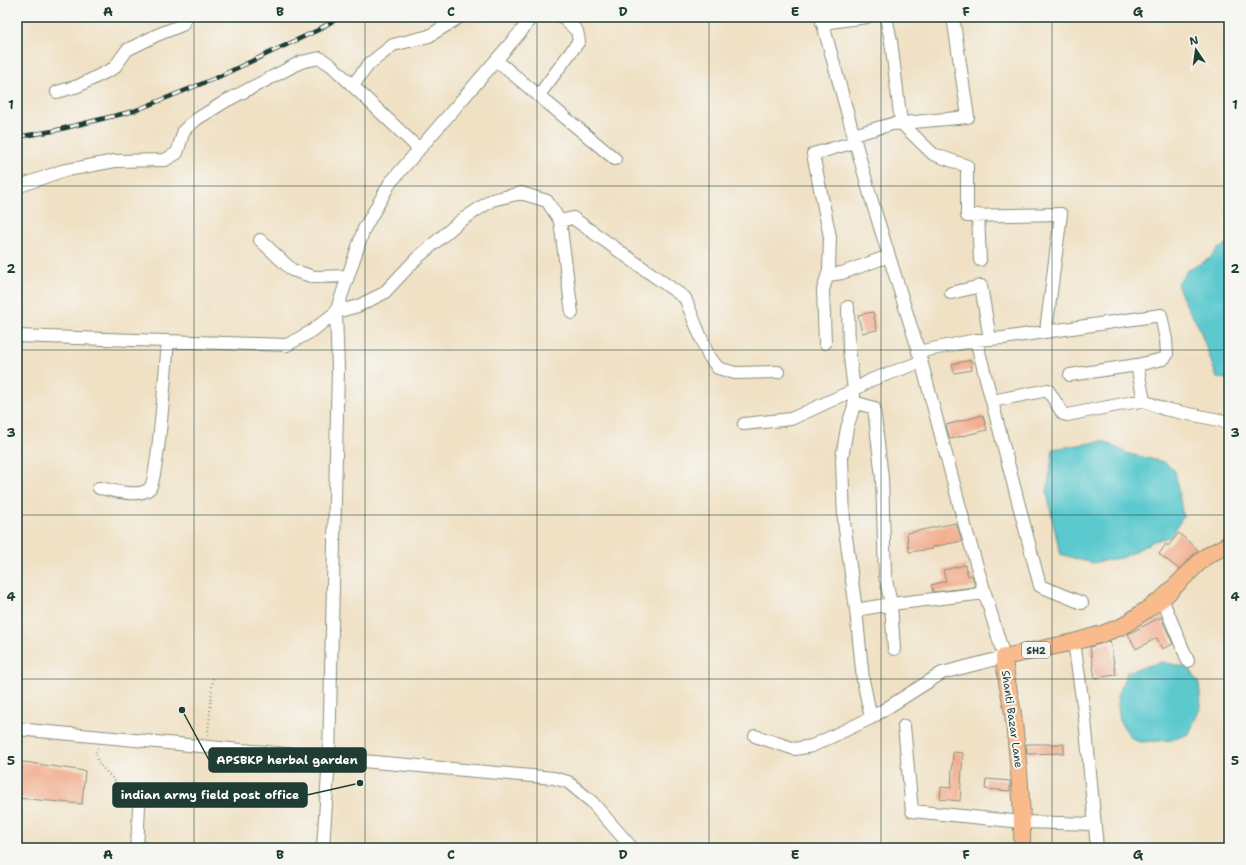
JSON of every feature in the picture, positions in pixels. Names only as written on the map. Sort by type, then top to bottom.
[{"type":"main road","name":"Shanti Bazar Lane","points":[[1022,848],[1022,822],[1016,742],[1004,657],[1074,642],[1123,626],[1162,599],[1205,557],[1229,544]]},
{"type":"street","points":[[57,92],[78,86],[114,68],[127,50],[156,35],[182,25],[186,17]]},
{"type":"street","points":[[323,848],[329,758],[338,369],[336,312],[364,229],[390,183],[531,17]]},
{"type":"street","points":[[539,95],[579,41],[577,31],[562,17]]},
{"type":"street","points":[[755,736],[794,749],[812,746],[871,718],[942,673],[1004,657],[920,357],[854,139],[822,20],[866,17]]},
{"type":"street","points":[[886,17],[891,41],[901,123],[933,154],[967,166],[967,216],[1062,214],[1046,331]]},
{"type":"street","points":[[825,343],[823,290],[829,270],[830,237],[813,154],[892,124],[968,117],[953,17]]},
{"type":"street","points":[[353,85],[369,64],[393,45],[429,36],[458,18]]},
{"type":"street","points":[[17,187],[62,171],[115,161],[165,160],[177,153],[184,130],[197,119],[226,101],[301,62],[320,58],[332,66],[353,85],[419,149]]},
{"type":"street","points":[[496,60],[615,159]]},
{"type":"street","points":[[17,336],[287,345],[312,331],[336,312],[358,306],[384,293],[416,259],[459,222],[492,200],[521,193],[547,202],[560,221],[572,313]]},
{"type":"street","points":[[978,216],[980,260]]},
{"type":"street","points":[[560,221],[573,218],[685,298],[708,355],[718,368],[735,373],[778,372]]},
{"type":"street","points":[[260,240],[292,270],[314,277],[348,276]]},
{"type":"street","points":[[828,275],[842,273],[889,256]]},
{"type":"street","points":[[950,293],[981,286],[990,339]]},
{"type":"street","points":[[848,307],[849,349],[854,406],[846,428],[842,458],[844,522],[856,610],[863,680],[871,718]]},
{"type":"street","points":[[744,424],[791,419],[854,396],[871,380],[920,357],[976,340],[1161,315],[1167,354],[1163,359],[1137,365],[1070,375]]},
{"type":"street","points":[[976,340],[1040,586],[1082,604]]},
{"type":"street","points":[[99,488],[130,493],[141,493],[150,488],[153,480],[156,459],[168,341]]},
{"type":"street","points":[[1137,365],[1144,401]]},
{"type":"street","points":[[992,401],[1048,390],[1063,414],[1070,416],[1133,402],[1144,401],[1164,409],[1229,422]]},
{"type":"street","points":[[854,396],[874,408],[882,478],[885,574],[891,604],[894,649]]},
{"type":"street","points":[[856,610],[891,604],[985,593]]},
{"type":"street","points":[[1162,599],[1188,661]]},
{"type":"street","points":[[1074,642],[1086,719],[1096,848]]},
{"type":"street","points":[[904,726],[912,811],[1022,822],[1094,824]]},
{"type":"street","points":[[17,728],[554,778],[568,782],[592,802],[632,848]]},
{"type":"street","points":[[136,848],[139,808]]},
{"type":"path","points":[[207,746],[213,676]]},
{"type":"path","points":[[103,736],[95,753],[99,764],[139,808]]},
{"type":"water","points":[[1229,244],[1229,379],[1217,378],[1199,327],[1185,303],[1177,284],[1187,271],[1209,259],[1218,249]]},
{"type":"water","points":[[1103,441],[1129,454],[1164,462],[1175,471],[1183,517],[1170,537],[1154,541],[1124,557],[1092,563],[1060,554],[1047,493],[1053,449]]},
{"type":"water","points":[[1162,662],[1189,668],[1199,684],[1201,706],[1189,734],[1172,740],[1140,742],[1132,739],[1120,722],[1117,697],[1127,672]]},
{"type":"building","points":[[873,312],[877,330],[862,333],[858,315]]},
{"type":"building","points":[[971,360],[972,370],[954,373],[952,364]]},
{"type":"building","points":[[983,415],[987,430],[950,439],[946,425]]},
{"type":"building","points":[[956,523],[962,541],[932,547],[933,549],[909,552],[907,533]]},
{"type":"building","points":[[1179,533],[1198,550],[1179,569],[1159,554],[1166,544],[1168,546]]},
{"type":"building","points":[[965,565],[968,576],[972,575],[975,587],[933,592],[931,585],[946,581],[943,570]]},
{"type":"building","points":[[1161,617],[1173,644],[1162,649],[1157,638],[1136,649],[1128,634]]},
{"type":"building","points":[[1110,641],[1116,675],[1095,678],[1090,647]]},
{"type":"building","points":[[1026,744],[1064,744],[1064,753],[1027,754]]},
{"type":"building","points":[[953,752],[963,753],[960,801],[940,799],[941,787],[951,788]]},
{"type":"building","points":[[17,761],[85,771],[82,804],[17,798]]},
{"type":"building","points":[[986,779],[1010,781],[1010,791],[985,789]]},
{"type":"railway","points":[[17,137],[53,131],[134,111],[216,78],[318,30],[339,17]]},
{"type":"place","name":"APSBKP herbal garden","points":[[182,710]]},
{"type":"place","name":"indian army field post office","points":[[360,783]]}]
